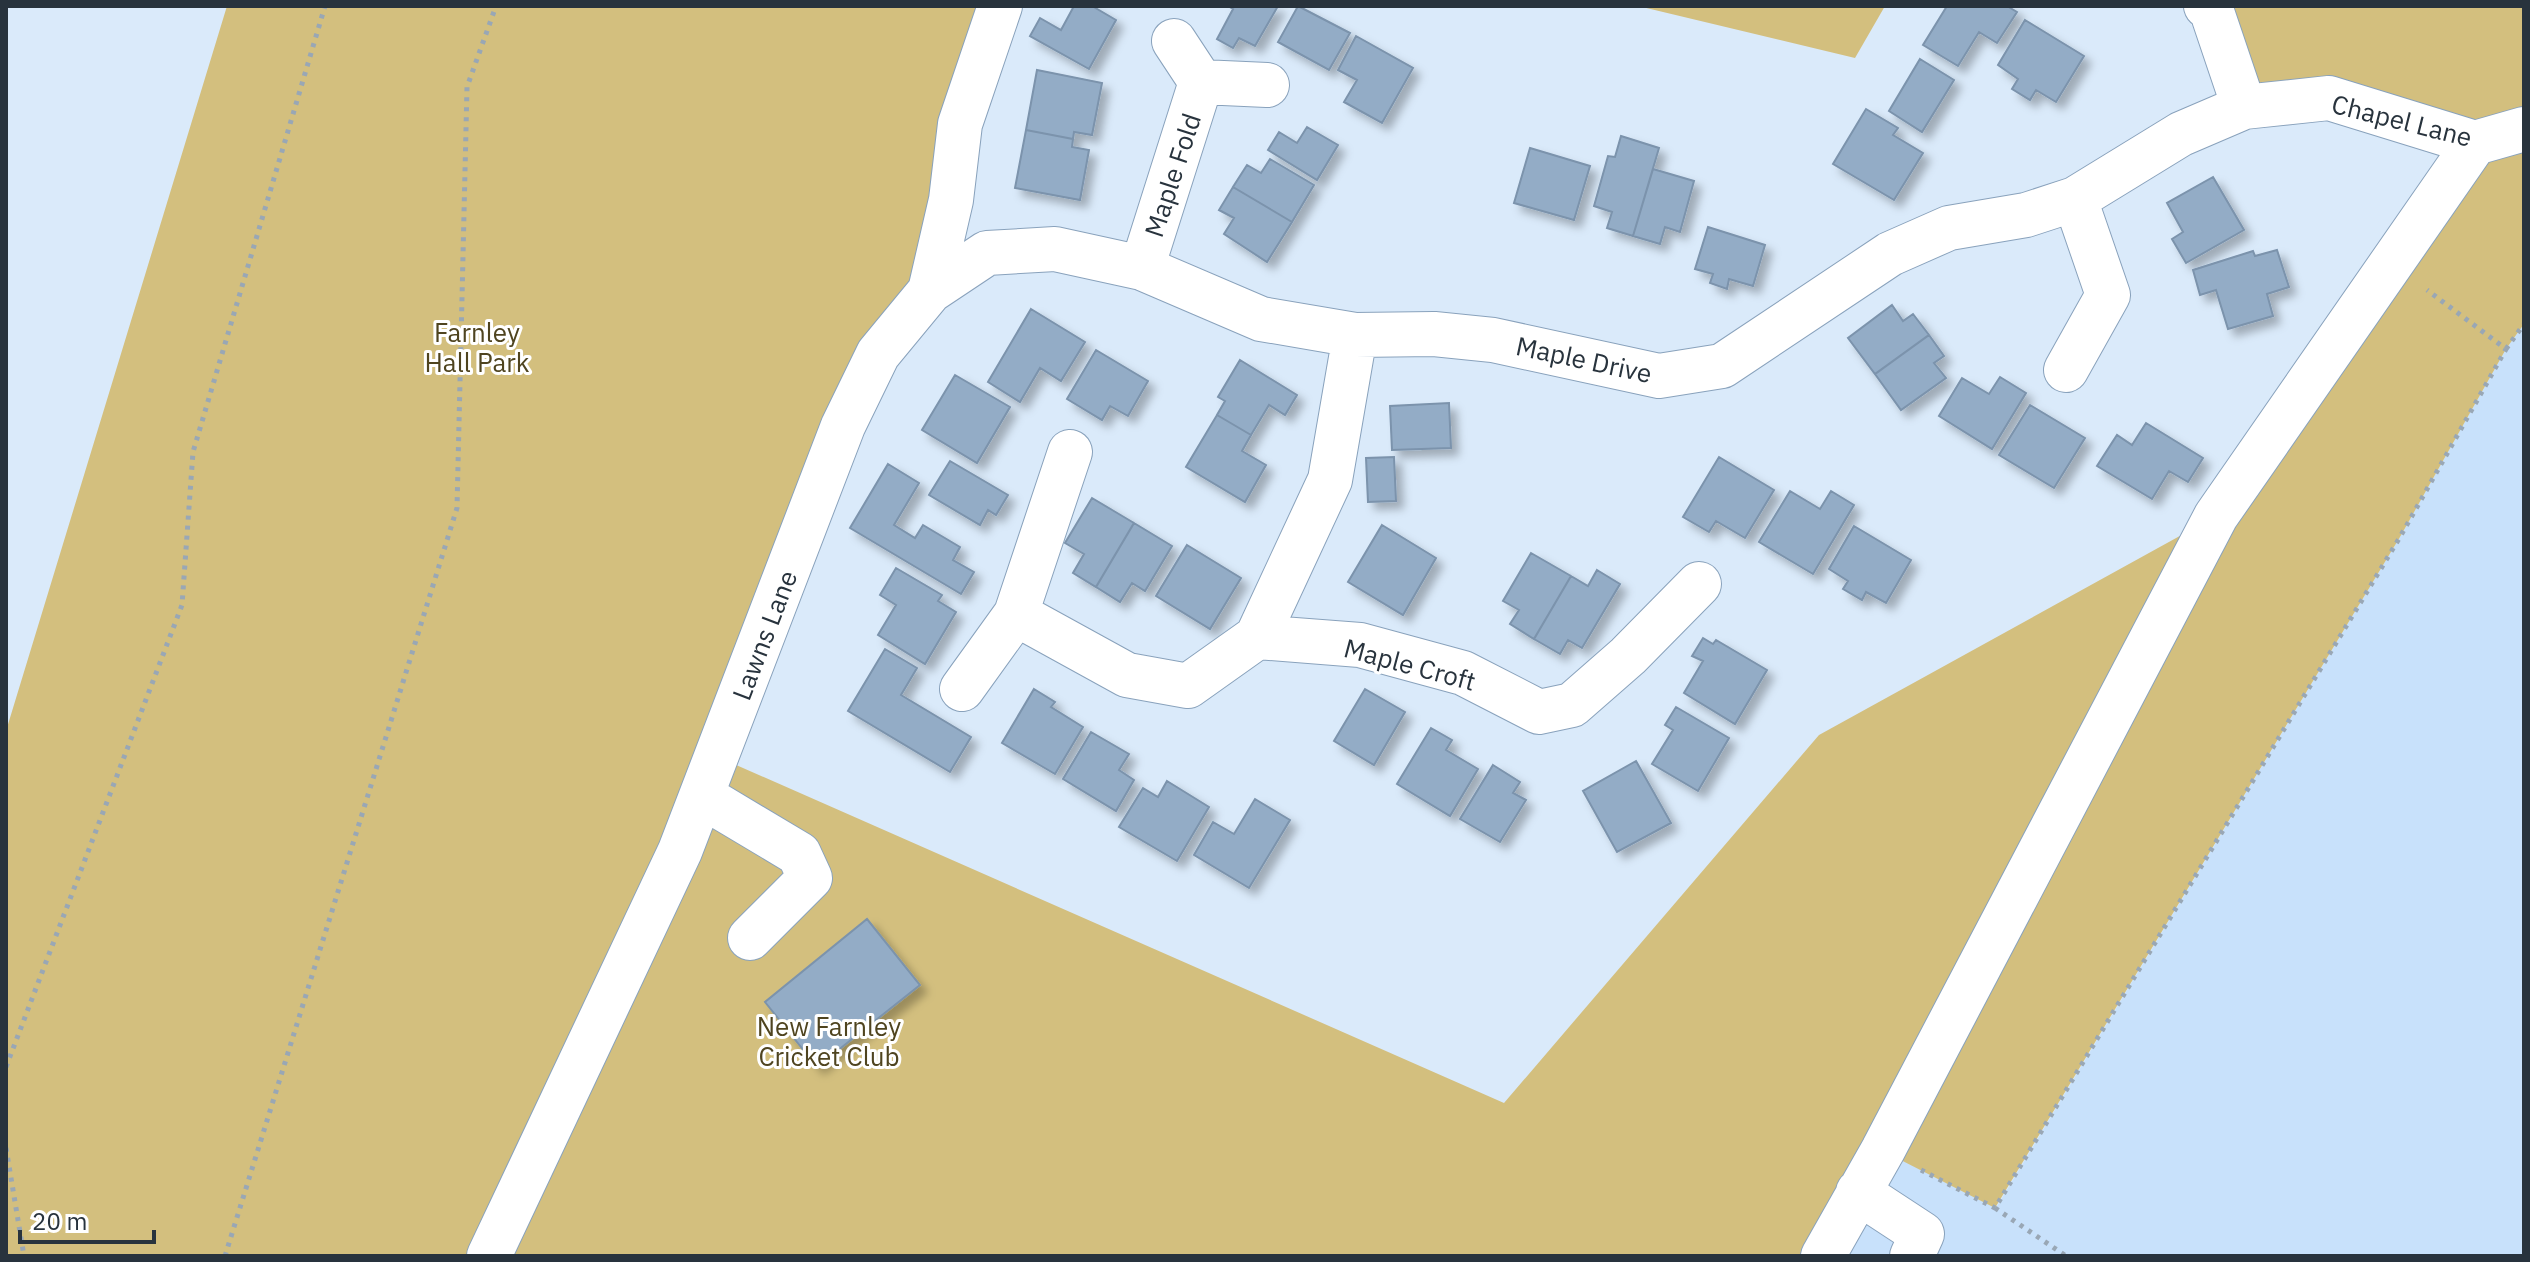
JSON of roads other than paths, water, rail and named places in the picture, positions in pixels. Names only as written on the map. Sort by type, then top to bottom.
[{"type":"street","name":"Lawns Lane","points":[[489,1256],[680,851],[843,426],[878,354],[930,291],[951,200],[960,124],[1000,6]]},
{"type":"street","points":[[2206,6],[2211,9],[2244,107]]},
{"type":"street","name":"Maple Fold","points":[[1174,41],[1201,82]]},
{"type":"street","name":"Maple Fold","points":[[1201,82],[1267,85]]},
{"type":"street","name":"Maple Fold","points":[[1142,268],[1201,82]]},
{"type":"street","name":"Chapel Lane","points":[[2244,107],[2329,98],[2475,143],[2524,129]]},
{"type":"street","name":"Maple Drive","points":[[930,291],[987,253],[1055,249],[1142,268],[1261,319],[1355,335],[1434,334],[1493,340],[1659,376],[1722,366],[1890,254],[1949,228],[2026,215],[2075,199],[2181,134],[2244,107]]},
{"type":"street","points":[[1823,1256],[1883,1150],[2216,516],[2475,143]]},
{"type":"street","points":[[2066,370],[2108,295],[2075,199]]},
{"type":"street","points":[[1016,614],[1127,675],[1188,686],[1257,637],[1330,480],[1355,335]]},
{"type":"street","points":[[962,689],[1016,614],[1070,452]]},
{"type":"street","name":"Maple Croft","points":[[1257,637],[1360,645],[1463,673],[1539,712],[1572,705],[1628,656],[1699,584]]},
{"type":"street","points":[[702,796],[799,854],[810,878],[750,938]]},
{"type":"street","points":[[1858,1192],[1922,1234],[1912,1256]]},
{"type":"park label","name":"Farnley Hall Park","points":[[477,347]]},
{"type":"park label","name":"New Farnley Cricket Club","points":[[829,1041]]}]
